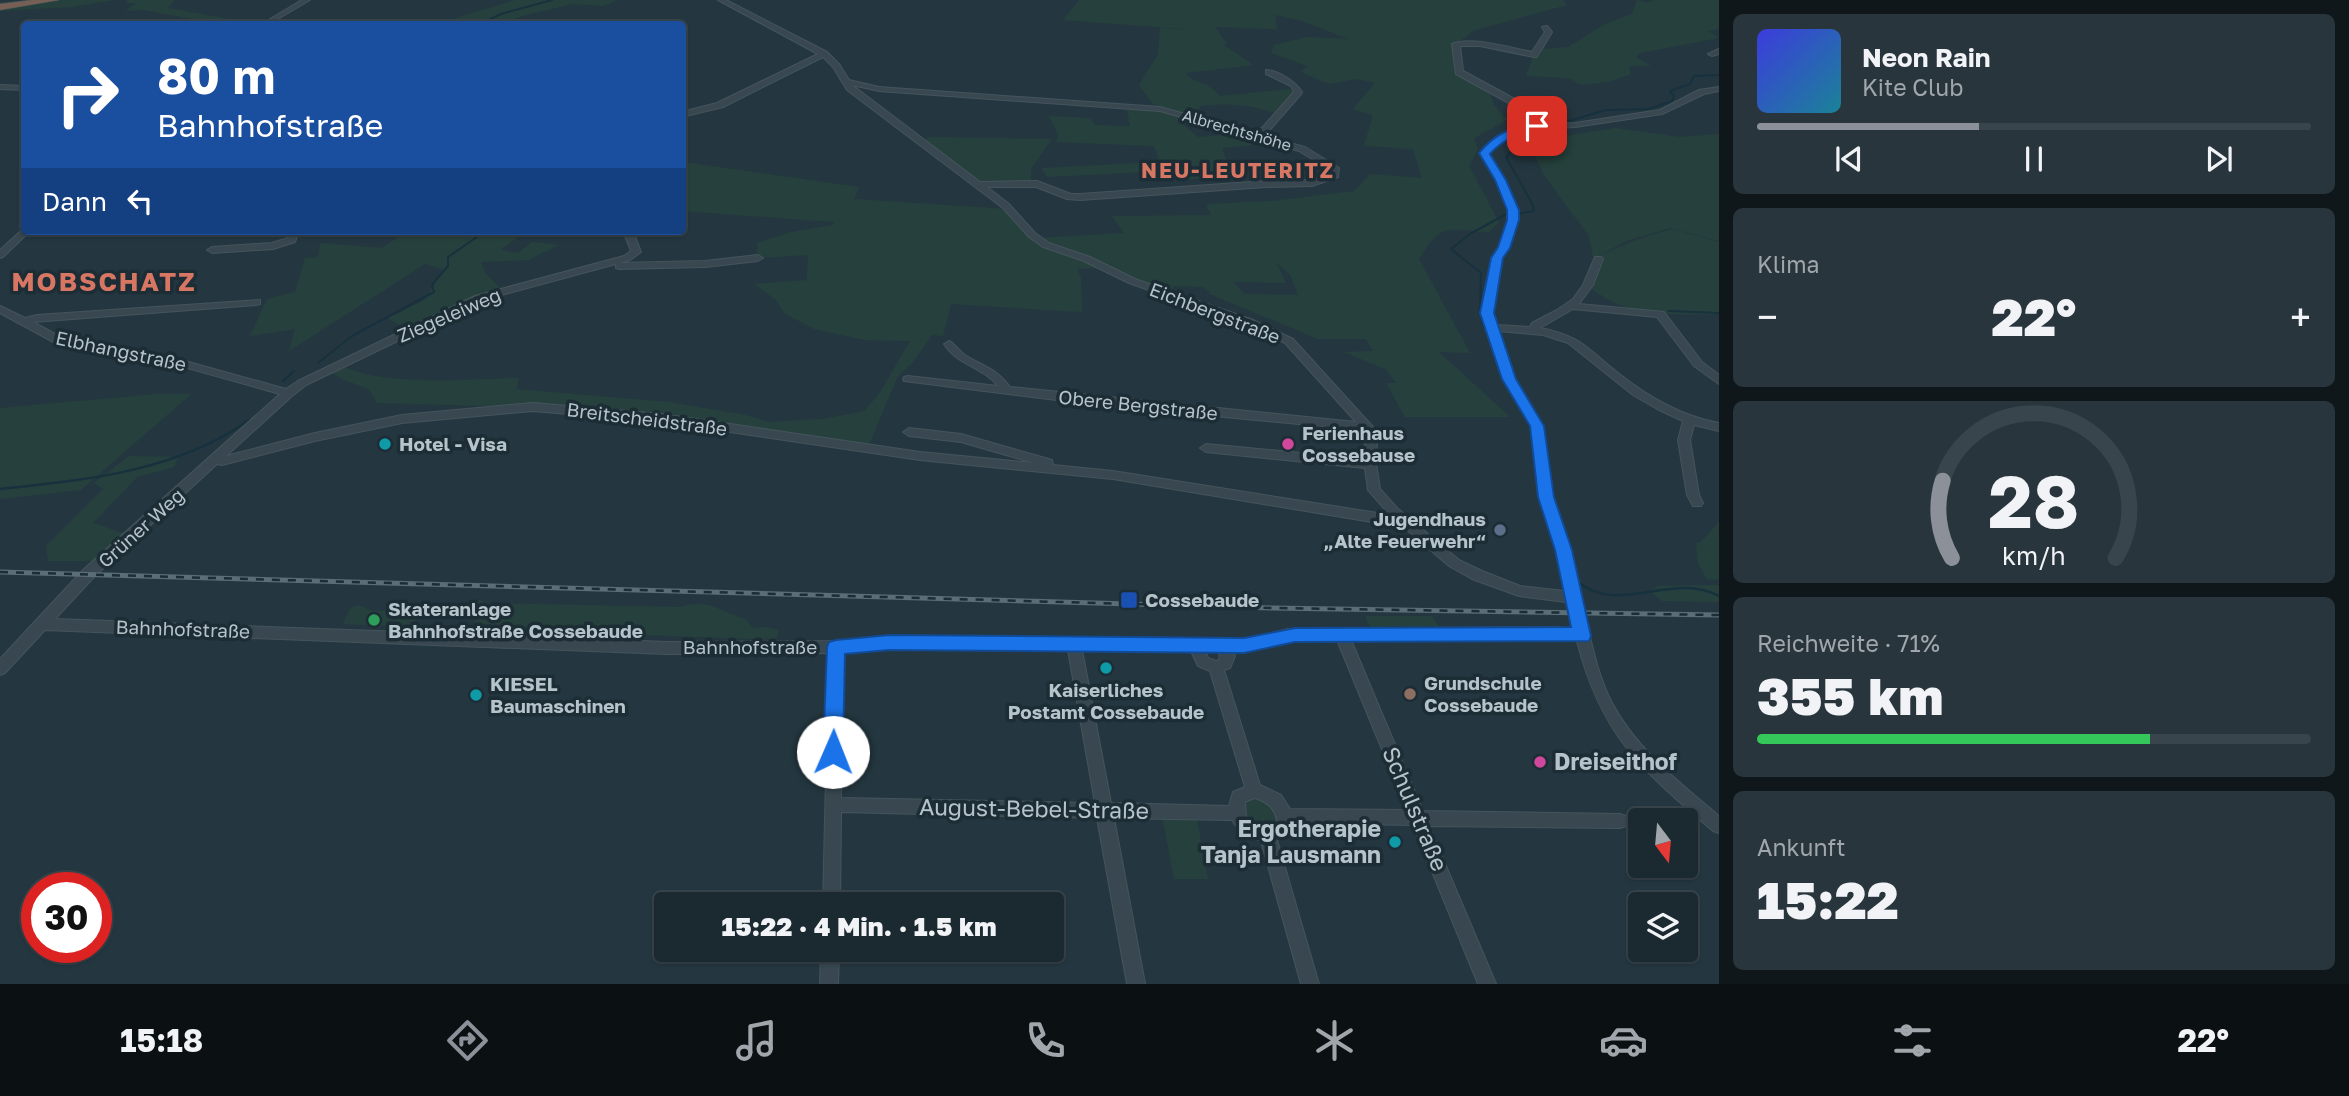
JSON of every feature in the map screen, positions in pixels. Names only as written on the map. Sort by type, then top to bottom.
[{"type":"highway","points":[[0,6],[54,0]]},
{"type":"street","points":[[270,21],[307,0]]},
{"type":"street","points":[[721,0],[824,54],[850,88],[938,154]]},
{"type":"street","points":[[1531,126],[1530,116],[1521,106],[1459,72],[1456,44],[1480,44],[1534,55],[1549,32],[1545,27]]},
{"type":"street","points":[[686,114],[720,105],[824,54]]},
{"type":"street","points":[[1251,135],[1265,130],[1298,92],[1294,85],[1269,72]]},
{"type":"street","name":"Albrechtshöhe","points":[[848,82],[879,89],[1160,109],[1302,149],[1336,170],[1335,175],[1312,183],[1080,197],[1070,197],[1037,184],[976,185]]},
{"type":"street","points":[[0,87],[21,89]]},
{"type":"street","points":[[1719,89],[1702,92],[1662,113],[1569,125],[1531,126],[1496,140],[1484,153],[1501,180],[1513,215],[1504,248],[1497,258],[1487,306],[1509,379],[1537,426],[1546,497],[1564,550],[1582,636],[1608,709],[1620,730],[1664,776],[1719,826]]},
{"type":"street","name":"Eichbergstraße","points":[[938,154],[1010,210],[1032,235],[1053,248],[1087,259],[1132,281],[1250,322],[1289,341],[1367,427]]},
{"type":"street","points":[[0,255],[21,234]]},
{"type":"street","points":[[212,250],[285,244],[292,240],[293,235]]},
{"type":"street","name":"Ziegeleiweg","points":[[288,393],[328,370],[480,298],[634,255],[635,247],[630,235]]},
{"type":"street","points":[[594,268],[705,264],[758,258]]},
{"type":"street","points":[[1534,330],[1536,325],[1574,306],[1589,286],[1598,258]]},
{"type":"street","points":[[23,322],[37,318],[257,302]]},
{"type":"street","points":[[1574,306],[1599,311],[1625,310],[1660,314],[1698,364],[1719,381]]},
{"type":"street","name":"Elbhangstraße","points":[[0,309],[63,343],[160,357],[288,393]]},
{"type":"street","points":[[1492,328],[1534,330],[1577,344],[1627,386],[1689,420],[1719,427]]},
{"type":"street","points":[[949,344],[954,353],[993,371],[1007,391]]},
{"type":"street","name":"Obere Bergstraße","points":[[908,379],[1367,427]]},
{"type":"street","name":"Grüner Weg","points":[[0,669],[93,570],[288,393]]},
{"type":"street","name":"Breitscheidstraße","points":[[216,460],[222,461],[326,434],[402,419],[533,407],[662,418],[920,456],[1082,472],[1390,520],[1402,519]]},
{"type":"street","points":[[1689,420],[1684,440],[1693,495],[1698,503]]},
{"type":"street","points":[[1367,427],[1371,440],[1370,464],[1374,490],[1402,519],[1464,570],[1526,593],[1574,605]]},
{"type":"street","name":"Breitscheidstraße","points":[[909,432],[961,438],[1082,472]]},
{"type":"street","points":[[1206,448],[1370,464]]},
{"type":"street","name":"Bahnhofstraße","points":[[42,624],[667,648],[836,647],[890,643],[1226,646],[1256,644],[1288,635],[1558,633],[1582,636]]},
{"type":"street","name":"Schulstraße","points":[[1342,635],[1487,984]]},
{"type":"street","points":[[1074,646],[1136,984]]},
{"type":"street","points":[[1195,646],[1203,662],[1216,667],[1225,664],[1228,656],[1226,646]]},
{"type":"street","points":[[831,892],[836,647]]},
{"type":"street","points":[[1216,667],[1254,791]]},
{"type":"street","points":[[1254,791],[1274,799],[1285,816],[1281,830],[1267,835],[1248,829],[1236,813],[1239,797],[1254,791]]},
{"type":"street","name":"August-Bebel-Straße","points":[[832,805],[1236,813]]},
{"type":"street","points":[[1285,816],[1620,821]]},
{"type":"street","points":[[1267,835],[1310,984]]},
{"type":"street","points":[[829,984],[830,962]]},
{"type":"green space","points":[[62,0],[114,0],[72,7],[0,11],[0,8]]},
{"type":"green space","points":[[127,0],[175,0],[168,8],[241,21],[204,21],[143,10],[125,11],[137,3],[127,3]]},
{"type":"green space","points":[[304,0],[267,21],[264,21]]},
{"type":"green space","points":[[515,0],[616,0],[604,6],[572,4],[511,21],[446,21]]},
{"type":"green space","points":[[1079,0],[1563,0],[1567,5],[1475,30],[1456,44],[1456,68],[1488,88],[1494,105],[1507,120],[1474,138],[1478,149],[1469,166],[1499,222],[1489,232],[1447,230],[1434,238],[1419,259],[1470,353],[1439,352],[1510,417],[1405,417],[1386,383],[1397,383],[1385,369],[1344,352],[1373,351],[1366,339],[1318,339],[1207,293],[1211,293],[1202,287],[1175,286],[1169,293],[1040,238],[1124,233],[1112,216],[1211,215],[1206,204],[1272,201],[1354,191],[1370,174],[1422,178],[1413,149],[1364,146],[1373,115],[1353,109],[1375,83],[1357,79],[1329,84],[1301,72],[1308,66],[1271,53],[1274,45],[1308,37],[1349,39],[1299,20],[1275,15],[1277,29],[1215,27],[1227,44],[1222,44],[1254,65],[1185,73],[1189,77],[1211,88],[1220,96],[1289,89],[1294,92],[1277,114],[1248,106],[1220,105],[1200,106],[1197,113],[1191,115],[1153,104],[1139,85],[1158,54],[1160,28],[1198,30],[1063,20]],"holes":[[[1276,262],[1291,276],[1298,295],[1245,294],[1233,282],[1286,283]]]},
{"type":"green space","points":[[1637,0],[1646,3],[1655,0],[1719,0],[1719,29],[1708,31],[1719,38],[1640,53],[1636,57],[1651,66],[1629,66],[1631,74],[1608,82],[1579,84],[1569,78],[1526,76],[1533,57],[1540,57],[1543,49],[1568,47],[1605,24],[1632,14]]},
{"type":"green space","points":[[1159,109],[1205,122],[1182,124],[1198,137],[1240,134],[1262,140],[1262,144],[1222,148],[1227,162],[1214,162],[1222,173],[1207,175],[1208,178],[1168,181],[1163,171],[1047,177],[1042,168],[1160,162],[1154,146],[1056,142],[1059,136],[1049,116],[1091,118],[1094,125],[1130,126],[1127,110]]},
{"type":"green space","points":[[1615,128],[1680,137],[1719,134],[1719,241],[1670,228],[1626,241],[1597,257],[1633,241],[1672,229],[1719,242],[1719,314],[1667,314],[1634,309],[1618,304],[1589,286],[1598,258],[1593,257],[1589,236],[1544,175],[1534,153],[1548,148],[1558,137]]},
{"type":"green space","points":[[927,137],[1052,139],[1031,169],[1031,183],[977,183],[926,142]]},
{"type":"green space","points":[[686,162],[859,187],[854,199],[1007,209],[1027,233],[1101,268],[1077,269],[1081,278],[1082,312],[951,304],[943,336],[932,335],[912,363],[898,376],[867,449],[750,431],[533,407],[377,403],[369,389],[328,371],[340,364],[357,372],[402,379],[519,378],[516,389],[668,402],[745,415],[769,422],[823,419],[865,411],[881,391],[910,341],[865,340],[814,329],[784,313],[776,300],[754,284],[807,280],[808,255],[758,258],[757,243],[791,232],[833,225],[834,222],[686,211]]},
{"type":"green space","points":[[401,235],[521,235],[500,250],[518,253],[532,242],[559,245],[528,260],[481,262],[485,273],[501,289],[477,296],[407,330],[388,318],[425,300],[443,269],[425,264],[289,351],[295,329],[250,336],[267,299],[295,292],[305,258],[318,257],[320,243],[382,248]]},
{"type":"green space","points":[[158,394],[191,394],[81,490],[0,499],[0,408]]},
{"type":"green space","points":[[129,456],[178,457],[174,467],[137,477],[93,523],[126,534],[96,561],[48,561],[46,546],[103,489],[94,483]]},
{"type":"green space","points":[[1719,522],[1719,580],[1707,579],[1698,563],[1696,543],[1700,543]]},
{"type":"green space","points":[[1719,585],[1719,602],[1662,601],[1650,591],[1659,586]]},
{"type":"green space","points":[[478,600],[489,603],[680,607],[699,604],[715,607],[747,620],[752,628],[779,630],[776,640],[473,628],[477,616],[474,602]]},
{"type":"green space","name":"Skateranlage Bahnhofstraße Cossebaude","points":[[358,605],[373,611],[405,610],[405,615],[417,616],[412,627],[343,624],[350,609]]},
{"type":"green space","points":[[1365,616],[1432,616],[1438,626],[1370,627]]},
{"type":"green space","points":[[1256,798],[1269,803],[1277,814],[1275,824],[1259,827],[1248,817],[1243,807],[1250,799]]},
{"type":"green space","points":[[1163,820],[1197,820],[1208,879],[1174,879]]},
{"type":"waterway","points":[[486,21],[501,14],[552,0]]},
{"type":"waterway","points":[[1562,123],[1606,110],[1649,109],[1672,101],[1674,96],[1670,91],[1690,84],[1694,76],[1719,75]]},
{"type":"waterway","points":[[1515,214],[1534,211],[1506,157],[1514,149],[1556,127]]},
{"type":"waterway","points":[[1483,325],[1480,311],[1481,273],[1451,249],[1470,234],[1508,213]]},
{"type":"waterway","points":[[318,363],[352,336],[434,292],[432,285],[448,266],[448,257],[478,235]]},
{"type":"waterway","points":[[1669,311],[1719,313]]},
{"type":"waterway","points":[[283,381],[294,371]]},
{"type":"waterway","points":[[1516,381],[1544,428],[1555,505],[1571,549],[1578,582],[1594,591],[1611,595],[1683,588],[1719,596]]},
{"type":"waterway","points":[[0,489],[129,471],[191,451],[221,438],[249,420]]},
{"type":"railway","points":[[0,572],[1272,608],[1719,615]]},
{"type":"place","name":"Hotel - Visa","points":[[385,444]]},
{"type":"place","name":"Ferienhaus Cossebause","points":[[1288,444]]},
{"type":"place","name":"Jugendhaus „Alte Feuerwehr“","points":[[1500,530]]},
{"type":"place","name":"Cossebaude","points":[[1129,600]]},
{"type":"place","name":"Skateranlage Bahnhofstraße Cossebaude","points":[[374,620]]},
{"type":"place","name":"Kaiserliches Postamt Cossebaude","points":[[1106,668]]},
{"type":"place","name":"Grundschule Cossebaude","points":[[1410,694]]},
{"type":"place","name":"KIESEL Baumaschinen","points":[[476,695]]},
{"type":"place","name":"Dreiseithof","points":[[1540,762]]},
{"type":"place","name":"Ergotherapie Tanja Lausmann","points":[[1395,842]]},
{"type":"district","name":"NEU-LEUTERITZ","points":[[1238,171]]},
{"type":"district","name":"MOBSCHATZ","points":[[104,282]]},
{"type":"route","points":[[833,752],[836,647],[890,643],[1244,646],[1288,635],[1558,633],[1582,636],[1564,550],[1546,497],[1537,426],[1509,379],[1487,313],[1491,280],[1513,220],[1513,210],[1501,180],[1484,153],[1496,140],[1521,128],[1537,126]]}]
